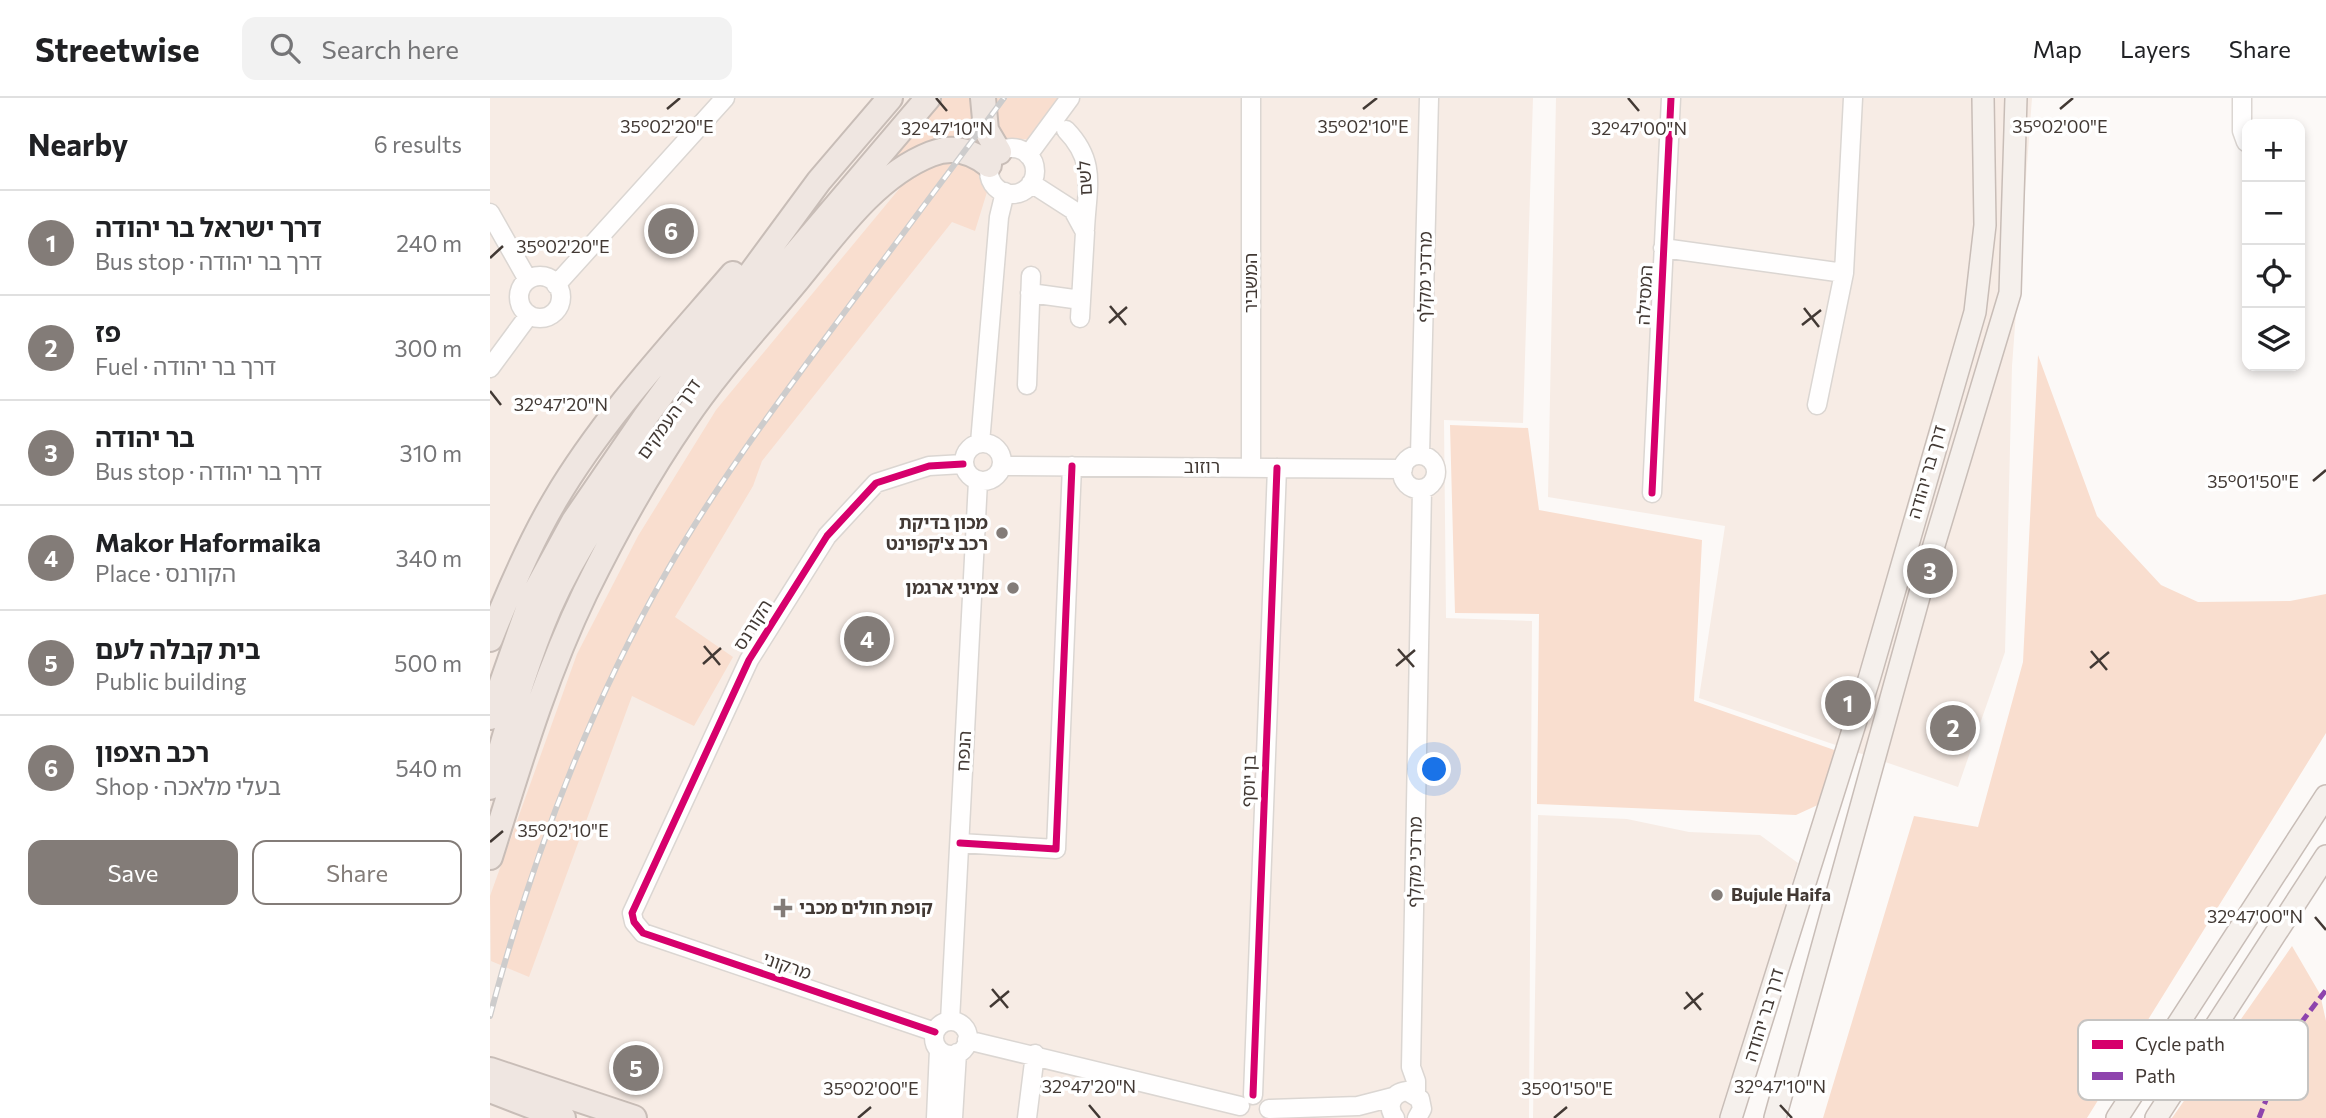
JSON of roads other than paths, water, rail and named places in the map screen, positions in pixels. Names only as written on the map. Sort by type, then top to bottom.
[{"type":"highway","name":"דרך העמקים","points":[[490,786],[498,711],[532,598],[574,521],[646,416],[819,181],[890,98]]},
{"type":"highway","name":"דרך העמקים","points":[[498,711],[569,570],[649,445],[746,312],[928,98]]},
{"type":"highway","points":[[490,857],[539,703],[584,594],[656,465],[702,398],[841,227],[889,179],[909,165],[944,150],[970,152],[994,158],[988,137],[983,98]]},
{"type":"highway","points":[[490,639],[523,559],[556,498],[596,440],[650,370],[819,181]]},
{"type":"highway","points":[[702,398],[746,312]]},
{"type":"highway","points":[[490,1070],[634,1118]]},
{"type":"highway","points":[[496,1094],[563,1118]]},
{"type":"main road","name":"דרך בר יהודה","points":[[1731,1118],[1870,676],[1975,312],[1985,225],[1983,98]]},
{"type":"main road","name":"דרך בר יהודה","points":[[1776,1118],[1925,575],[2010,293],[2016,98]]},
{"type":"main road","points":[[2181,1020],[2326,796]]},
{"type":"main road","points":[[2219,1020],[2326,856]]},
{"type":"main road","points":[[2117,1118],[2129,1100]]},
{"type":"main road","points":[[2155,1118],[2167,1100]]},
{"type":"street","points":[[556,285],[724,98]]},
{"type":"street","points":[[1028,155],[1070,98]]},
{"type":"street","name":"המשביר","points":[[1251,98],[1251,467]]},
{"type":"street","name":"מרדכי מקלף","points":[[1420,455],[1429,98]]},
{"type":"street","name":"המסילה","points":[[1652,493],[1671,98]]},
{"type":"street","points":[[1817,405],[1844,273],[1853,98]]},
{"type":"street","points":[[2242,98],[2242,119]]},
{"type":"street","name":"לשם","points":[[1027,385],[1030,284],[1080,309],[1088,161],[1078,142],[1066,130]]},
{"type":"street","points":[[1017,148],[1028,155],[1034,168],[1031,183],[1020,192],[1005,192],[990,179],[994,158],[1017,148]]},
{"type":"street","name":"לשם","points":[[1031,183],[1073,210],[1085,232]]},
{"type":"street","points":[[980,443],[997,449],[1002,466],[991,480],[978,481],[968,475],[963,464],[966,453],[980,443],[999,217],[1005,192]]},
{"type":"street","points":[[490,214],[528,280]]},
{"type":"street","points":[[1663,248],[1844,273]]},
{"type":"street","points":[[546,277],[556,285],[560,298],[555,311],[543,318],[529,315],[519,298],[528,280],[546,277]]},
{"type":"street","points":[[490,368],[529,315]]},
{"type":"street","points":[[1420,455],[1431,460],[1436,469],[1435,480],[1422,489],[1407,484],[1403,469],[1411,457],[1420,455]]},
{"type":"street","name":"הקורנס","points":[[634,922],[634,905],[749,660],[827,536],[876,483],[929,466],[963,464]]},
{"type":"street","name":"רוזוב","points":[[1002,466],[1403,469]]},
{"type":"street","points":[[960,843],[1056,849],[1072,466]]},
{"type":"street","name":"בן יוסף","points":[[1245,1106],[1277,468]]},
{"type":"street","name":"הנפח","points":[[950,1021],[978,481]]},
{"type":"street","name":"מרדכי מקלף","points":[[1417,1118],[1422,1104],[1416,1095],[1416,1081],[1411,1068],[1422,489]]},
{"type":"street","name":"מרקוני","points":[[634,922],[643,933],[937,1041],[962,1046]]},
{"type":"street","points":[[936,1118],[937,1041],[941,1024],[950,1021],[961,1024],[962,1046],[953,1118]]},
{"type":"street","points":[[962,1046],[1035,1054],[1245,1106],[1266,1101],[1268,1114],[1358,1106],[1407,1091],[1416,1095]]},
{"type":"street","points":[[1027,1118],[1035,1054]]},
{"type":"street","name":"מרדכי מקלף","points":[[1395,1096],[1411,1068]]},
{"type":"street","points":[[1394,1117],[1390,1107],[1395,1096]]},
{"type":"street","points":[[1358,1106],[1394,1117]]},
{"type":"railway","points":[[490,1016],[524,901],[564,788],[611,678],[667,571],[726,476],[769,415],[1004,98]]},
{"type":"place","name":"רכב הצפון","points":[[671,231]]},
{"type":"place","name":"מכון בדיקת רכב צ'קפוינט","points":[[1002,533]]},
{"type":"place","name":"בר יהודה","points":[[1930,571]]},
{"type":"place","name":"צמיגי ארגמן","points":[[1013,588]]},
{"type":"place","name":"Makor Haformaika","points":[[867,639]]},
{"type":"place","name":"דרך ישראל בר יהודה","points":[[1848,703]]},
{"type":"place","name":"פז","points":[[1953,728]]},
{"type":"place","name":"Bujule Haifa","points":[[1717,895]]},
{"type":"place","name":"קופת חולים מכבי","points":[[783,908]]},
{"type":"place","name":"בית קבלה לעם","points":[[636,1068]]}]
